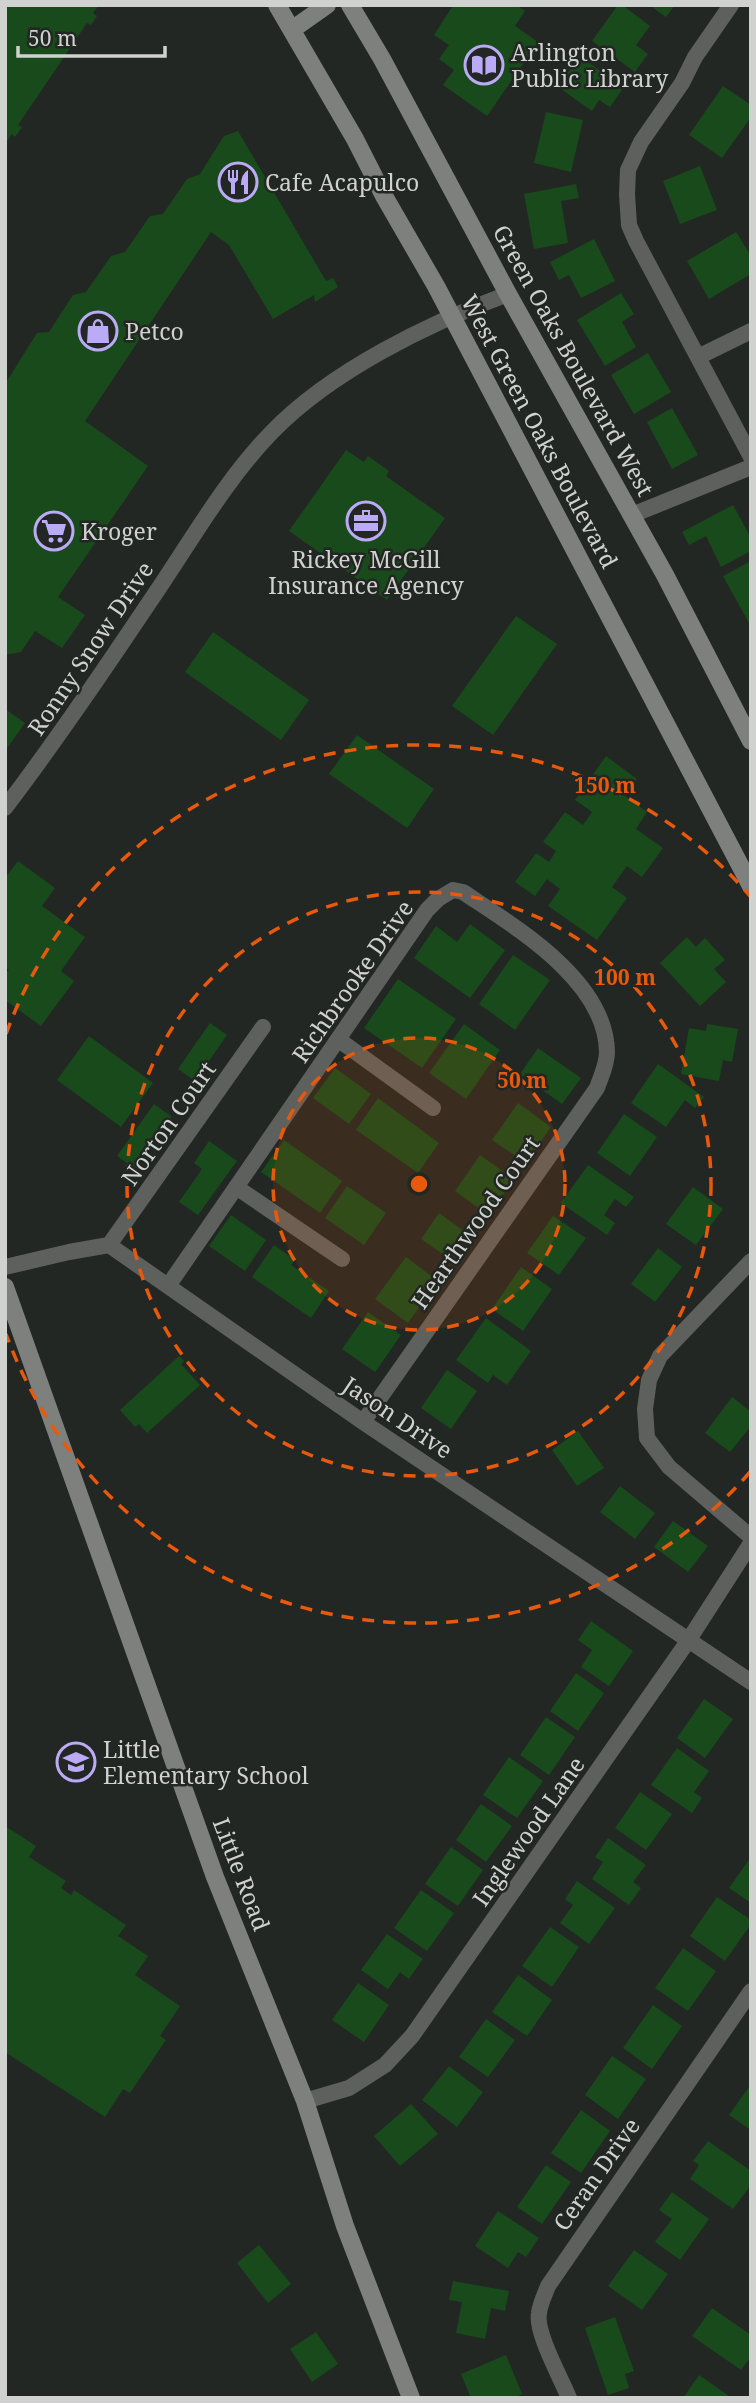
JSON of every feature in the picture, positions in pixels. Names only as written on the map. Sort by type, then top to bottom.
[{"type":"main road","name":"West Green Oaks Boulevard","points":[[277,5],[355,139],[451,316],[751,886]]},
{"type":"main road","points":[[293,29],[327,5]]},
{"type":"main road","name":"Green Oaks Boulevard West","points":[[350,5],[665,575],[751,741]]},
{"type":"main road","name":"Little Road","points":[[5,1286],[215,1877],[305,2101],[345,2226],[411,2398]]},
{"type":"street","points":[[731,5],[641,142],[628,170],[627,194],[629,225],[751,457]]},
{"type":"street","name":"Ronny Snow Drive","points":[[5,808],[69,722],[238,470],[273,431],[322,389],[408,337],[451,316],[508,294]]},
{"type":"street","points":[[698,357],[751,331]]},
{"type":"street","points":[[632,515],[751,467]]},
{"type":"street","name":"Richbrooke Drive","points":[[168,1286],[427,910],[453,890],[463,892],[512,925],[560,964],[587,994],[597,1010],[606,1041]]},
{"type":"street","name":"Norton Court","points":[[109,1245],[263,1027]]},
{"type":"street","points":[[339,1040],[433,1108]]},
{"type":"street","name":"Hearthwood Court","points":[[363,1422],[597,1088],[606,1065],[606,1041]]},
{"type":"street","points":[[236,1187],[342,1259]]},
{"type":"street","points":[[5,1267],[109,1245]]},
{"type":"street","name":"Jason Drive","points":[[109,1245],[363,1422],[751,1682]]},
{"type":"street","points":[[751,1261],[660,1356],[649,1380],[645,1409],[647,1438],[668,1467],[751,1537]]},
{"type":"street","name":"Inglewood Lane","points":[[305,2101],[349,2088],[385,2066],[412,2036],[688,1640],[751,1543]]},
{"type":"street","name":"Ceran Drive","points":[[569,2398],[557,2367],[545,2347],[538,2315],[548,2286],[751,1991]]},
{"type":"building","points":[[9,5],[99,5],[93,13],[97,16],[91,25],[87,23],[18,125],[22,127],[15,137],[12,134],[5,144],[5,11]]},
{"type":"building","name":"Arlington Public Library","points":[[450,5],[516,5],[525,11],[515,26],[538,42],[487,116],[443,85],[454,70],[439,59],[449,45],[434,35],[452,7]]},
{"type":"building","points":[[618,5],[622,5],[650,26],[636,45],[648,54],[635,72],[592,41]]},
{"type":"building","points":[[649,5],[675,5],[666,17]]},
{"type":"building","points":[[579,56],[624,87],[610,107],[599,100],[592,111],[558,87]]},
{"type":"building","points":[[723,86],[751,105],[751,117],[722,158],[689,135]]},
{"type":"building","points":[[546,112],[583,120],[571,172],[534,163]]},
{"type":"building","points":[[238,131],[326,281],[333,278],[338,287],[315,302],[314,295],[273,319],[229,245],[211,232],[85,421],[148,466],[58,597],[85,615],[62,648],[35,631],[21,652],[5,655],[5,384],[37,333],[49,332],[73,295],[86,292],[111,256],[125,252],[150,216],[163,214],[187,179],[200,174],[224,136]]},
{"type":"building","points":[[700,166],[717,210],[680,224],[663,181]]},
{"type":"building","points":[[576,184],[579,198],[561,201],[568,243],[534,249],[524,194]]},
{"type":"building","points":[[736,232],[751,256],[751,274],[709,299],[687,261]]},
{"type":"building","points":[[594,239],[615,281],[581,298],[569,275],[559,280],[550,262]]},
{"type":"building","points":[[621,293],[634,314],[622,322],[636,347],[605,366],[577,320]]},
{"type":"building","points":[[648,353],[671,392],[634,414],[611,375]]},
{"type":"building","points":[[672,408],[698,455],[672,469],[647,422]]},
{"type":"building","points":[[346,450],[364,462],[368,456],[389,471],[386,476],[445,518],[387,600],[289,531]]},
{"type":"building","points":[[733,505],[751,538],[751,551],[721,567],[706,536],[689,545],[682,532]]},
{"type":"building","points":[[751,561],[751,622],[749,623],[723,576]]},
{"type":"building","points":[[516,616],[557,644],[493,735],[452,706]]},
{"type":"building","points":[[213,632],[309,700],[281,740],[185,672]]},
{"type":"building","points":[[5,709],[25,723],[5,751]]},
{"type":"building","points":[[357,735],[434,789],[407,828],[329,774]]},
{"type":"building","points":[[606,756],[637,779],[625,796],[647,812],[636,829],[663,848],[642,877],[627,866],[612,887],[627,898],[597,940],[548,906],[560,889],[547,879],[535,896],[515,882],[536,853],[549,862],[556,851],[543,842],[565,812],[583,825],[592,812],[575,800]]},
{"type":"building","points":[[18,861],[55,888],[42,906],[85,937],[61,971],[74,981],[41,1026],[5,1000],[5,974],[9,970],[5,967],[5,878]]},
{"type":"building","points":[[470,924],[505,950],[470,998],[414,958],[436,926],[457,942]]},
{"type":"building","points":[[687,937],[696,947],[705,938],[725,960],[714,969],[726,982],[700,1006],[660,963]]},
{"type":"building","points":[[513,955],[550,980],[515,1030],[479,1004]]},
{"type":"building","points":[[398,979],[456,1019],[422,1068],[364,1028]]},
{"type":"building","points":[[210,1023],[227,1035],[195,1081],[178,1069]]},
{"type":"building","points":[[464,1024],[500,1050],[466,1099],[429,1073]]},
{"type":"building","points":[[707,1024],[738,1029],[732,1062],[723,1060],[719,1081],[681,1074],[689,1028],[706,1031]]},
{"type":"building","points":[[89,1036],[153,1083],[121,1127],[57,1080]]},
{"type":"building","points":[[538,1048],[581,1078],[562,1104],[520,1074]]},
{"type":"building","points":[[658,1064],[704,1097],[695,1108],[685,1100],[666,1127],[631,1103]]},
{"type":"building","points":[[335,1068],[371,1094],[349,1124],[313,1098]]},
{"type":"building","points":[[378,1098],[439,1143],[418,1173],[356,1130]]},
{"type":"building","points":[[518,1103],[551,1127],[526,1163],[492,1140]]},
{"type":"building","points":[[154,1104],[172,1117],[135,1169],[117,1156]]},
{"type":"building","points":[[624,1114],[657,1137],[630,1176],[597,1153]]},
{"type":"building","points":[[284,1140],[342,1181],[320,1213],[261,1172]]},
{"type":"building","points":[[209,1141],[237,1161],[198,1215],[179,1202],[202,1169],[194,1163]]},
{"type":"building","points":[[480,1155],[514,1179],[488,1215],[455,1191]]},
{"type":"building","points":[[588,1165],[634,1197],[626,1207],[615,1199],[604,1215],[615,1223],[607,1235],[561,1203]]},
{"type":"building","points":[[347,1186],[386,1213],[364,1245],[325,1218]]},
{"type":"building","points":[[693,1187],[723,1209],[696,1245],[666,1224]]},
{"type":"building","points":[[439,1213],[468,1234],[450,1259],[421,1239]]},
{"type":"building","points":[[231,1215],[266,1240],[245,1271],[209,1246]]},
{"type":"building","points":[[553,1216],[586,1238],[559,1275],[527,1253]]},
{"type":"building","points":[[274,1245],[295,1260],[291,1265],[329,1291],[311,1318],[252,1277]]},
{"type":"building","points":[[658,1248],[682,1267],[655,1302],[631,1284]]},
{"type":"building","points":[[406,1257],[438,1281],[408,1323],[375,1299]]},
{"type":"building","points":[[521,1267],[552,1289],[523,1331],[492,1309]]},
{"type":"building","points":[[368,1312],[401,1335],[375,1372],[342,1349]]},
{"type":"building","points":[[486,1318],[531,1351],[507,1385],[493,1375],[488,1383],[456,1360]]},
{"type":"building","points":[[179,1356],[184,1361],[181,1364],[200,1385],[147,1433],[139,1424],[135,1427],[120,1410]]},
{"type":"building","points":[[447,1370],[477,1391],[451,1429],[421,1408]]},
{"type":"building","points":[[732,1397],[751,1412],[751,1426],[730,1452],[705,1433]]},
{"type":"building","points":[[578,1431],[604,1468],[577,1486],[552,1450]]},
{"type":"building","points":[[620,1486],[655,1513],[635,1539],[600,1512]]},
{"type":"building","points":[[673,1521],[708,1546],[688,1572],[654,1547]]},
{"type":"building","points":[[591,1621],[633,1651],[609,1686],[581,1667],[592,1650],[578,1640]]},
{"type":"building","points":[[576,1673],[604,1693],[578,1731],[550,1711]]},
{"type":"building","points":[[704,1699],[733,1719],[705,1758],[677,1738]]},
{"type":"building","points":[[546,1717],[575,1737],[549,1775],[520,1755]]},
{"type":"building","points":[[677,1748],[709,1771],[694,1792],[702,1798],[692,1813],[651,1785]]},
{"type":"building","points":[[509,1757],[543,1781],[517,1818],[483,1795]]},
{"type":"building","points":[[640,1792],[672,1814],[646,1850],[615,1828]]},
{"type":"building","points":[[481,1804],[512,1826],[486,1862],[456,1840]]},
{"type":"building","points":[[5,1826],[36,1846],[29,1857],[66,1881],[61,1888],[71,1895],[74,1890],[126,1925],[118,1936],[148,1956],[135,1975],[180,2006],[160,2036],[166,2040],[130,2093],[123,2089],[105,2117],[5,2052]]},
{"type":"building","points":[[608,1838],[646,1865],[633,1882],[641,1888],[629,1905],[592,1879],[603,1862],[595,1857]]},
{"type":"building","points":[[451,1847],[483,1870],[458,1906],[425,1884]]},
{"type":"building","points":[[751,1857],[751,1903],[729,1888]]},
{"type":"building","points":[[577,1881],[615,1908],[589,1944],[560,1923],[573,1905],[565,1899]]},
{"type":"building","points":[[421,1890],[454,1913],[427,1951],[394,1928]]},
{"type":"building","points":[[717,1897],[751,1920],[751,1924],[725,1961],[690,1936]]},
{"type":"building","points":[[550,1927],[579,1947],[552,1987],[522,1966]]},
{"type":"building","points":[[387,1934],[423,1959],[409,1979],[400,1972],[388,1989],[361,1970]]},
{"type":"building","points":[[683,1948],[716,1971],[688,2011],[655,1988]]},
{"type":"building","points":[[518,1975],[552,2000],[527,2036],[492,2012]]},
{"type":"building","points":[[358,1983],[389,2005],[364,2042],[332,2020]]},
{"type":"building","points":[[653,2005],[682,2026],[652,2069],[623,2048]]},
{"type":"building","points":[[486,2019],[515,2040],[488,2077],[459,2057]]},
{"type":"building","points":[[612,2056],[646,2079],[618,2119],[585,2095]]},
{"type":"building","points":[[449,2066],[483,2092],[457,2127],[422,2100]]},
{"type":"building","points":[[751,2084],[751,2130],[729,2115]]},
{"type":"building","points":[[411,2104],[438,2134],[400,2166],[374,2136]]},
{"type":"building","points":[[581,2110],[610,2131],[581,2173],[551,2153]]},
{"type":"building","points":[[708,2141],[751,2171],[751,2185],[733,2209],[690,2179],[699,2165],[693,2161]]},
{"type":"building","points":[[546,2165],[571,2182],[542,2224],[517,2207]]},
{"type":"building","points":[[672,2192],[709,2219],[680,2260],[655,2242],[672,2219],[659,2210]]},
{"type":"building","points":[[498,2211],[539,2238],[526,2257],[518,2252],[508,2268],[475,2246]]},
{"type":"building","points":[[259,2245],[291,2284],[268,2303],[237,2263]]},
{"type":"building","points":[[634,2250],[668,2274],[642,2310],[608,2286]]},
{"type":"building","points":[[453,2281],[509,2291],[505,2311],[491,2308],[485,2339],[456,2333],[462,2302],[449,2300]]},
{"type":"building","points":[[712,2308],[751,2335],[751,2357],[741,2370],[692,2336]]},
{"type":"building","points":[[615,2317],[634,2371],[625,2374],[629,2388],[608,2395],[585,2328]]},
{"type":"building","points":[[316,2332],[338,2364],[312,2382],[290,2349]]},
{"type":"building","points":[[506,2355],[522,2394],[514,2398],[471,2398],[461,2374]]},
{"type":"building","points":[[699,2375],[732,2398],[683,2398]]},
{"type":"place","name":"Arlington Public Library","points":[[484,65]]},
{"type":"place","name":"Cafe Acapulco","points":[[238,182]]},
{"type":"place","name":"Petco","points":[[98,331]]},
{"type":"place","name":"Rickey McGill Insurance Agency","points":[[366,521]]},
{"type":"place","name":"Kroger","points":[[54,531]]},
{"type":"place","name":"Little Elementary School","points":[[76,1762]]}]
